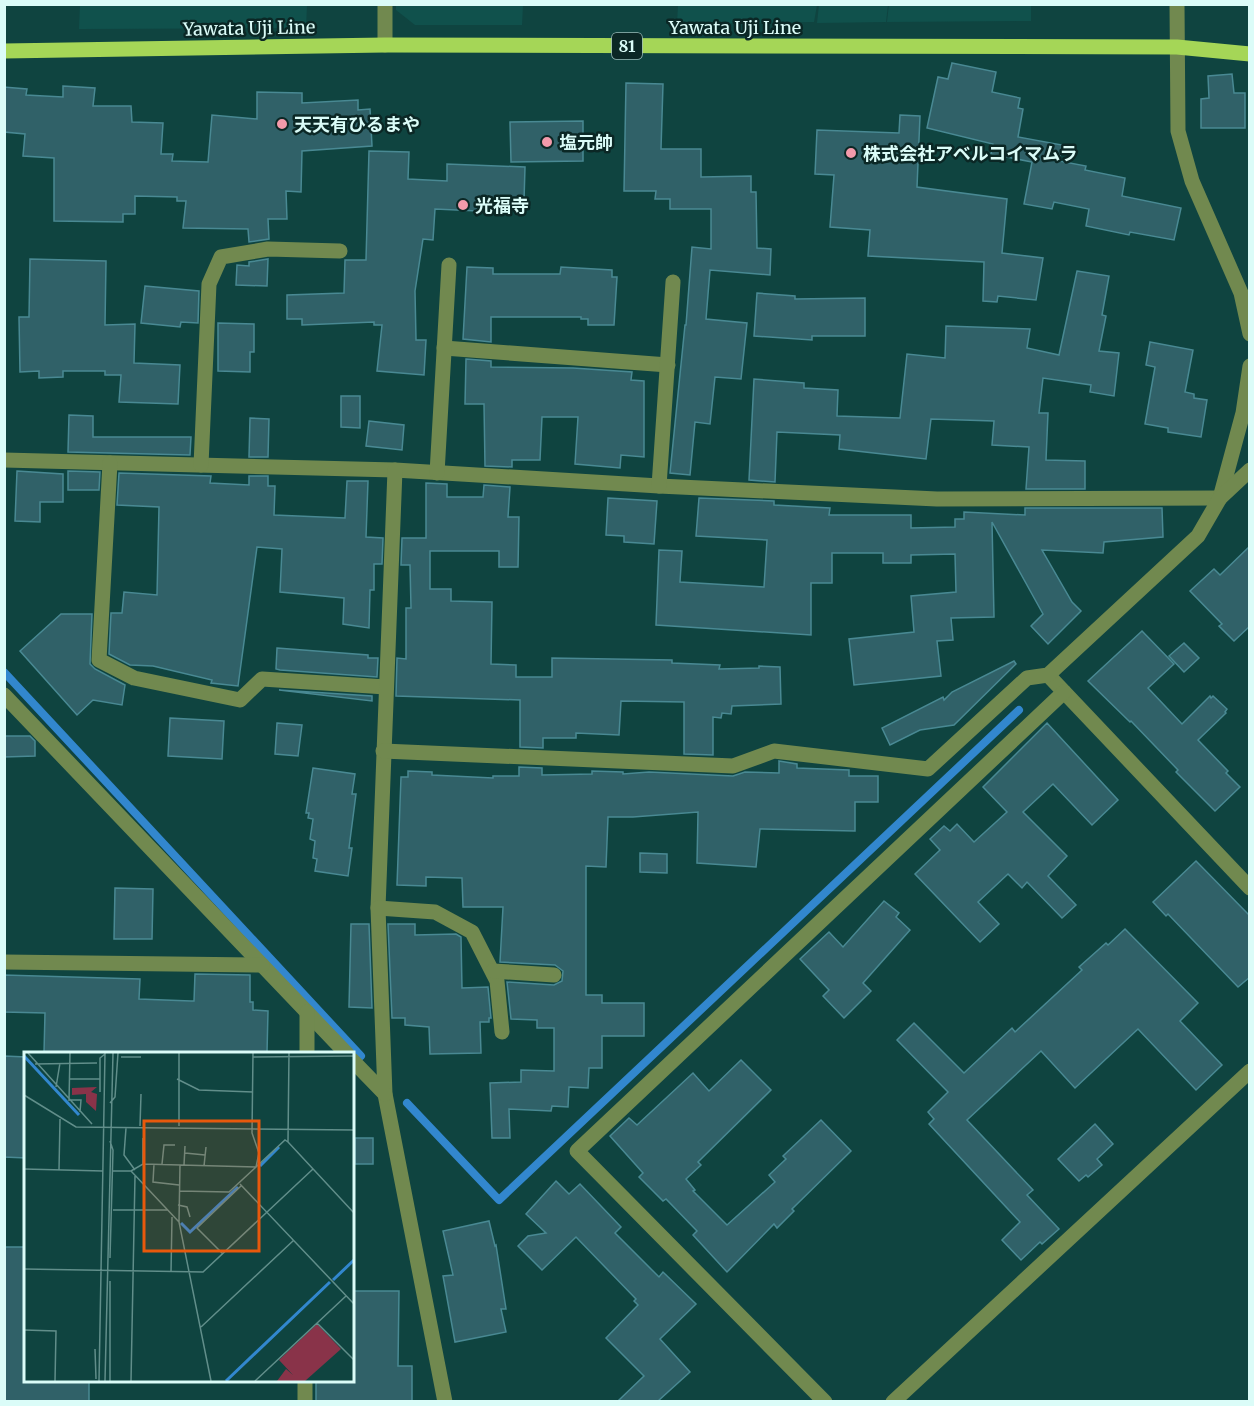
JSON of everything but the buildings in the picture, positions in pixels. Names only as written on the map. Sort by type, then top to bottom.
[{"type":"main road","name":"Yawata Uji Line","points":[[4,51],[385,45],[1177,47],[1250,54]]},
{"type":"street","points":[[385,4],[385,45]]},
{"type":"street","points":[[1177,4],[1178,131],[1192,181],[1241,293],[1250,334]]},
{"type":"street","points":[[201,465],[209,284],[221,257],[268,249],[340,252]]},
{"type":"street","points":[[437,473],[449,265]]},
{"type":"street","points":[[659,486],[674,282]]},
{"type":"street","points":[[444,348],[668,365]]},
{"type":"street","points":[[383,751],[733,766],[774,751],[928,769],[1027,678],[1048,675],[1198,536],[1220,498],[1243,413],[1250,366]]},
{"type":"street","points":[[4,460],[395,470],[659,486],[938,499],[1220,498],[1250,470]]},
{"type":"street","points":[[110,463],[99,660],[134,678],[240,700],[262,679],[386,687]]},
{"type":"street","points":[[395,470],[378,909],[385,1094],[446,1401]]},
{"type":"street","points":[[1048,675],[1250,888]]},
{"type":"street","points":[[825,1401],[577,1151],[1064,692]]},
{"type":"street","points":[[4,695],[346,1052]]},
{"type":"street","points":[[378,909],[435,912],[472,932],[497,981],[502,1032]]},
{"type":"street","points":[[4,962],[262,965]]},
{"type":"street","points":[[493,971],[554,975]]},
{"type":"street","points":[[307,1012],[307,1052]]},
{"type":"street","points":[[354,1062],[385,1094]]},
{"type":"street","points":[[893,1401],[1250,1071]]},
{"type":"street","points":[[304,1401],[305,1382]]},
{"type":"shaded area","points":[[678,4],[817,5],[814,22],[677,24]]},
{"type":"shaded area","points":[[889,4],[1031,5],[1031,21],[887,22]]},
{"type":"shaded area","points":[[80,5],[307,5],[306,28],[79,29]]},
{"type":"shaded area","points":[[396,5],[523,5],[522,25],[415,25],[396,10]]},
{"type":"shaded area","points":[[819,5],[888,5],[886,22],[817,23]]},
{"type":"waterway","points":[[4,672],[361,1056]]},
{"type":"waterway","points":[[407,1103],[499,1200],[1019,710]]},
{"type":"place","name":"天天有ひるまや","points":[[282,124]]},
{"type":"place","name":"塩元帥","points":[[547,142]]},
{"type":"place","name":"株式会社アベルコイマムラ","points":[[851,153]]},
{"type":"place","name":"光福寺","points":[[463,205]]}]
